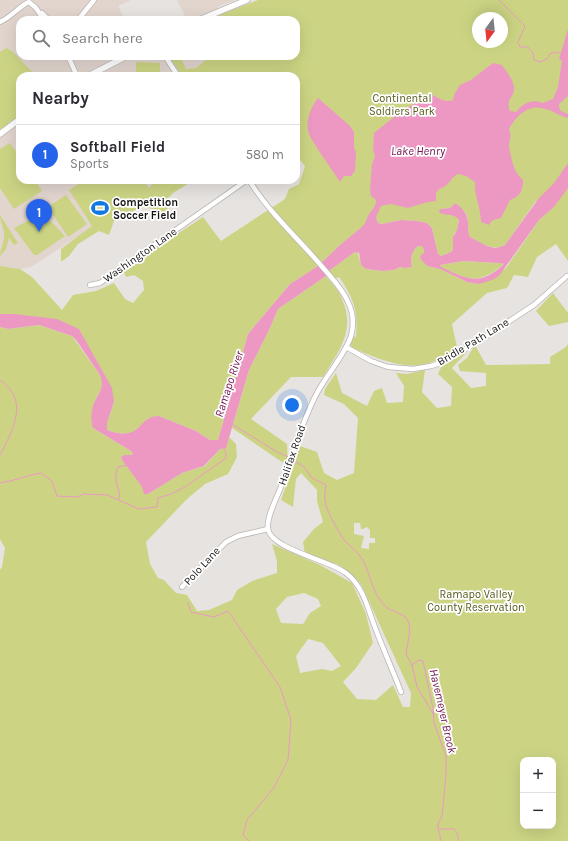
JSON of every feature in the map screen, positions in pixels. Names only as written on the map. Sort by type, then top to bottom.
[{"type":"main road","points":[[209,16],[247,0]]},
{"type":"main road","points":[[96,72],[119,60]]},
{"type":"main road","points":[[0,134],[16,122]]},
{"type":"street","points":[[81,16],[94,0]]},
{"type":"street","points":[[0,22],[26,3],[31,3],[45,16]]},
{"type":"street","points":[[36,8],[41,16]]},
{"type":"street","points":[[70,60],[74,72]]},
{"type":"street","points":[[168,60],[175,72]]},
{"type":"street","name":"Washington Lane","points":[[90,285],[100,283],[242,184]]},
{"type":"street","name":"Halifax Road","points":[[251,184],[281,222],[330,275],[346,296],[352,316],[352,330],[346,348],[325,378],[311,405],[268,523],[268,529]]},
{"type":"street","name":"Bridle Path Lane","points":[[346,348],[371,361],[388,367],[413,369],[431,366],[446,361],[485,338],[534,305],[567,276]]},
{"type":"street","points":[[268,529],[271,536],[280,542],[295,551],[340,569],[355,582],[364,597],[401,692]]},
{"type":"street","name":"Polo Lane","points":[[182,587],[226,542],[238,536],[268,529]]},
{"type":"shaded area","points":[[0,0],[131,0],[118,6],[123,16],[16,16],[16,60],[234,60],[212,72],[16,72],[16,184],[159,184],[31,267],[20,269],[0,266]]},
{"type":"shaded area","points":[[177,0],[235,0],[217,7],[223,16],[185,16]]},
{"type":"green space","name":"Continental Soldiers Park","points":[[258,0],[568,0],[568,261],[556,244],[537,257],[528,277],[514,275],[507,288],[487,293],[452,324],[458,352],[420,365],[403,365],[394,363],[352,348],[350,343],[352,336],[356,337],[354,305],[339,277],[335,279],[329,272],[330,270],[357,251],[361,264],[366,269],[383,271],[394,270],[400,267],[412,267],[412,253],[418,246],[422,246],[427,266],[440,269],[467,282],[479,284],[506,268],[539,220],[546,214],[536,201],[505,245],[496,248],[487,246],[470,237],[466,214],[454,204],[450,208],[440,209],[444,214],[454,215],[459,220],[457,230],[454,234],[453,250],[441,256],[438,254],[432,228],[427,223],[401,220],[382,224],[378,223],[376,217],[340,245],[318,266],[290,284],[248,334],[218,440],[210,440],[196,431],[159,416],[148,419],[132,433],[116,433],[110,431],[107,429],[107,423],[114,402],[79,329],[14,314],[0,314],[0,266],[20,269],[32,277],[62,310],[73,295],[96,291],[114,283],[125,299],[133,303],[144,290],[143,281],[134,275],[126,277],[123,270],[203,217],[221,241],[285,199],[289,189],[300,184],[305,166],[300,160],[300,72],[179,72],[172,60],[182,60],[186,69],[196,68],[206,60],[300,60],[300,16],[219,16]]},
{"type":"green space","points":[[6,48],[12,51],[16,55],[16,60],[21,60],[32,72],[16,72],[16,118],[0,130],[0,52]]},
{"type":"green space","points":[[136,62],[160,63],[160,72],[136,72]]},
{"type":"green space","points":[[10,143],[16,151],[16,184],[38,184],[42,191],[14,209],[0,188],[0,149]]},
{"type":"green space","points":[[79,184],[146,184],[149,188],[152,184],[187,184],[173,193],[167,199],[169,213],[161,219],[156,212],[145,205],[114,221],[109,235],[99,231],[78,244],[69,256],[61,262],[61,249],[92,226],[69,190]]},
{"type":"green space","points":[[66,195],[87,224],[68,237],[48,207]]},
{"type":"green space","points":[[0,215],[18,243],[14,245],[9,238],[6,249],[0,256],[4,234]]},
{"type":"green space","points":[[38,216],[42,216],[49,220],[65,236],[37,255],[34,255],[14,228]]},
{"type":"green space","points":[[463,261],[504,264],[487,276],[473,279],[466,278],[440,267],[440,265]]},
{"type":"green space","points":[[326,276],[339,293],[346,310],[346,330],[340,349],[323,377],[291,377],[251,419],[287,444],[288,466],[232,428],[249,370],[278,309]]},
{"type":"green space","points":[[553,293],[568,313],[568,322],[549,326],[536,311]]},
{"type":"green space","name":"Ramapo Valley County Reservation","points":[[39,325],[72,336],[102,380],[102,387],[94,405],[93,428],[131,451],[133,454],[124,455],[121,457],[122,460],[148,494],[182,473],[205,466],[220,449],[226,448],[229,437],[236,444],[237,457],[228,474],[205,484],[187,499],[146,542],[150,564],[158,578],[164,580],[176,593],[187,595],[197,611],[209,610],[232,600],[237,590],[252,581],[277,573],[277,561],[272,544],[320,565],[352,583],[366,614],[373,643],[356,668],[343,682],[357,699],[376,700],[393,685],[403,707],[410,707],[411,693],[361,584],[337,564],[305,554],[303,542],[314,529],[323,522],[317,501],[317,490],[301,473],[296,479],[293,507],[281,500],[300,446],[317,452],[324,473],[337,480],[354,473],[358,418],[344,404],[324,395],[325,389],[336,373],[342,393],[367,406],[374,391],[382,388],[387,403],[403,402],[404,386],[396,373],[407,374],[425,370],[422,392],[437,408],[451,406],[452,387],[438,374],[443,363],[467,352],[452,368],[471,388],[486,386],[486,373],[460,371],[458,365],[467,358],[475,345],[486,365],[550,364],[550,357],[566,347],[568,344],[568,841],[0,841],[0,570],[2,567],[5,548],[0,539],[0,327],[8,329]],"holes":[[[354,523],[360,523],[361,529],[367,527],[370,530],[370,538],[375,538],[375,543],[369,543],[369,549],[361,548],[364,536],[354,534]],[[304,593],[318,599],[321,606],[310,613],[303,624],[281,623],[276,609],[287,597]],[[308,639],[323,643],[341,666],[332,671],[322,669],[300,673],[296,656]]]},
{"type":"water","name":"Lake Henry","points":[[568,29],[568,96],[559,104],[559,107],[561,111],[568,114],[568,118],[541,108],[531,108],[522,113],[509,129],[511,135],[509,145],[514,168],[523,180],[523,184],[519,195],[510,200],[501,218],[492,221],[489,225],[481,222],[475,182],[466,176],[458,174],[452,178],[446,186],[439,189],[436,193],[436,201],[408,208],[391,204],[381,206],[376,217],[378,223],[382,224],[401,220],[427,223],[432,228],[438,254],[441,256],[453,250],[453,237],[457,230],[459,220],[455,216],[443,214],[439,211],[440,209],[450,208],[454,204],[457,204],[463,210],[468,220],[470,237],[487,246],[495,248],[500,247],[505,245],[539,198],[554,183],[568,163],[568,188],[554,207],[539,220],[499,276],[479,284],[467,282],[440,269],[427,266],[420,258],[424,253],[422,246],[418,246],[412,253],[412,267],[400,267],[394,270],[383,271],[366,269],[361,265],[359,253],[355,252],[330,270],[326,276],[278,309],[249,370],[226,448],[220,449],[204,466],[182,473],[148,494],[144,494],[142,487],[122,460],[121,457],[124,455],[133,454],[131,451],[93,428],[92,410],[102,382],[100,375],[76,340],[72,336],[39,325],[8,329],[0,327],[0,314],[14,314],[57,319],[79,329],[112,388],[114,402],[107,423],[107,429],[109,431],[118,433],[132,432],[148,419],[159,416],[196,431],[210,440],[218,440],[248,334],[290,284],[318,266],[363,226],[374,207],[376,200],[371,196],[370,190],[372,164],[375,156],[373,149],[374,133],[399,113],[428,95],[431,94],[444,100],[453,100],[460,85],[471,80],[493,63],[502,65],[512,81],[514,91],[509,101],[510,111],[516,112],[528,102],[535,101],[543,103],[553,99],[558,87],[562,61],[559,59]],"holes":[[[463,261],[504,264],[488,276],[473,279],[458,275],[441,267],[440,265]]]},
{"type":"water","points":[[318,98],[349,125],[354,132],[354,148],[356,152],[355,171],[351,176],[344,176],[340,182],[317,148],[308,131],[310,113]]},
{"type":"waterway","points":[[499,0],[525,26],[518,42],[520,47],[528,47],[533,53],[534,60],[540,62],[547,59],[550,54],[555,52],[560,53]]},
{"type":"waterway","points":[[0,380],[9,388],[17,406],[14,426],[0,455]]},
{"type":"waterway","name":"Havemeyer Brook","points":[[233,425],[279,453],[289,457]]},
{"type":"waterway","points":[[0,483],[41,473],[52,481],[57,496],[77,497],[84,494],[107,495],[139,509],[157,507],[158,498],[171,494],[185,487],[226,458],[226,453],[223,447]]},
{"type":"waterway","name":"Havemeyer Brook","points":[[293,460],[304,467],[312,478],[326,485],[325,501],[329,513],[345,541],[362,559],[377,596],[385,606],[401,614],[408,621],[409,633],[406,654],[412,665],[417,687],[434,715]]},
{"type":"waterway","points":[[119,499],[120,495],[116,481],[116,473],[118,467],[127,465]]},
{"type":"waterway","points":[[188,603],[191,612],[214,617],[228,611],[280,687],[291,720],[288,760],[273,789],[247,820],[243,835],[249,841]]},
{"type":"waterway","name":"Havemeyer Brook","points":[[412,665],[419,660],[423,661],[433,708],[434,723],[446,756],[446,775],[442,816],[438,824],[441,841]]},
{"type":"waterway","points":[[439,829],[454,829],[457,833],[459,841]]},
{"type":"place","name":"Competition Soccer Field","points":[[100,208]]},
{"type":"place","name":"Softball Field","points":[[39,232]]},
{"type":"water label","name":"Ramapo River","points":[[229,384]]}]
